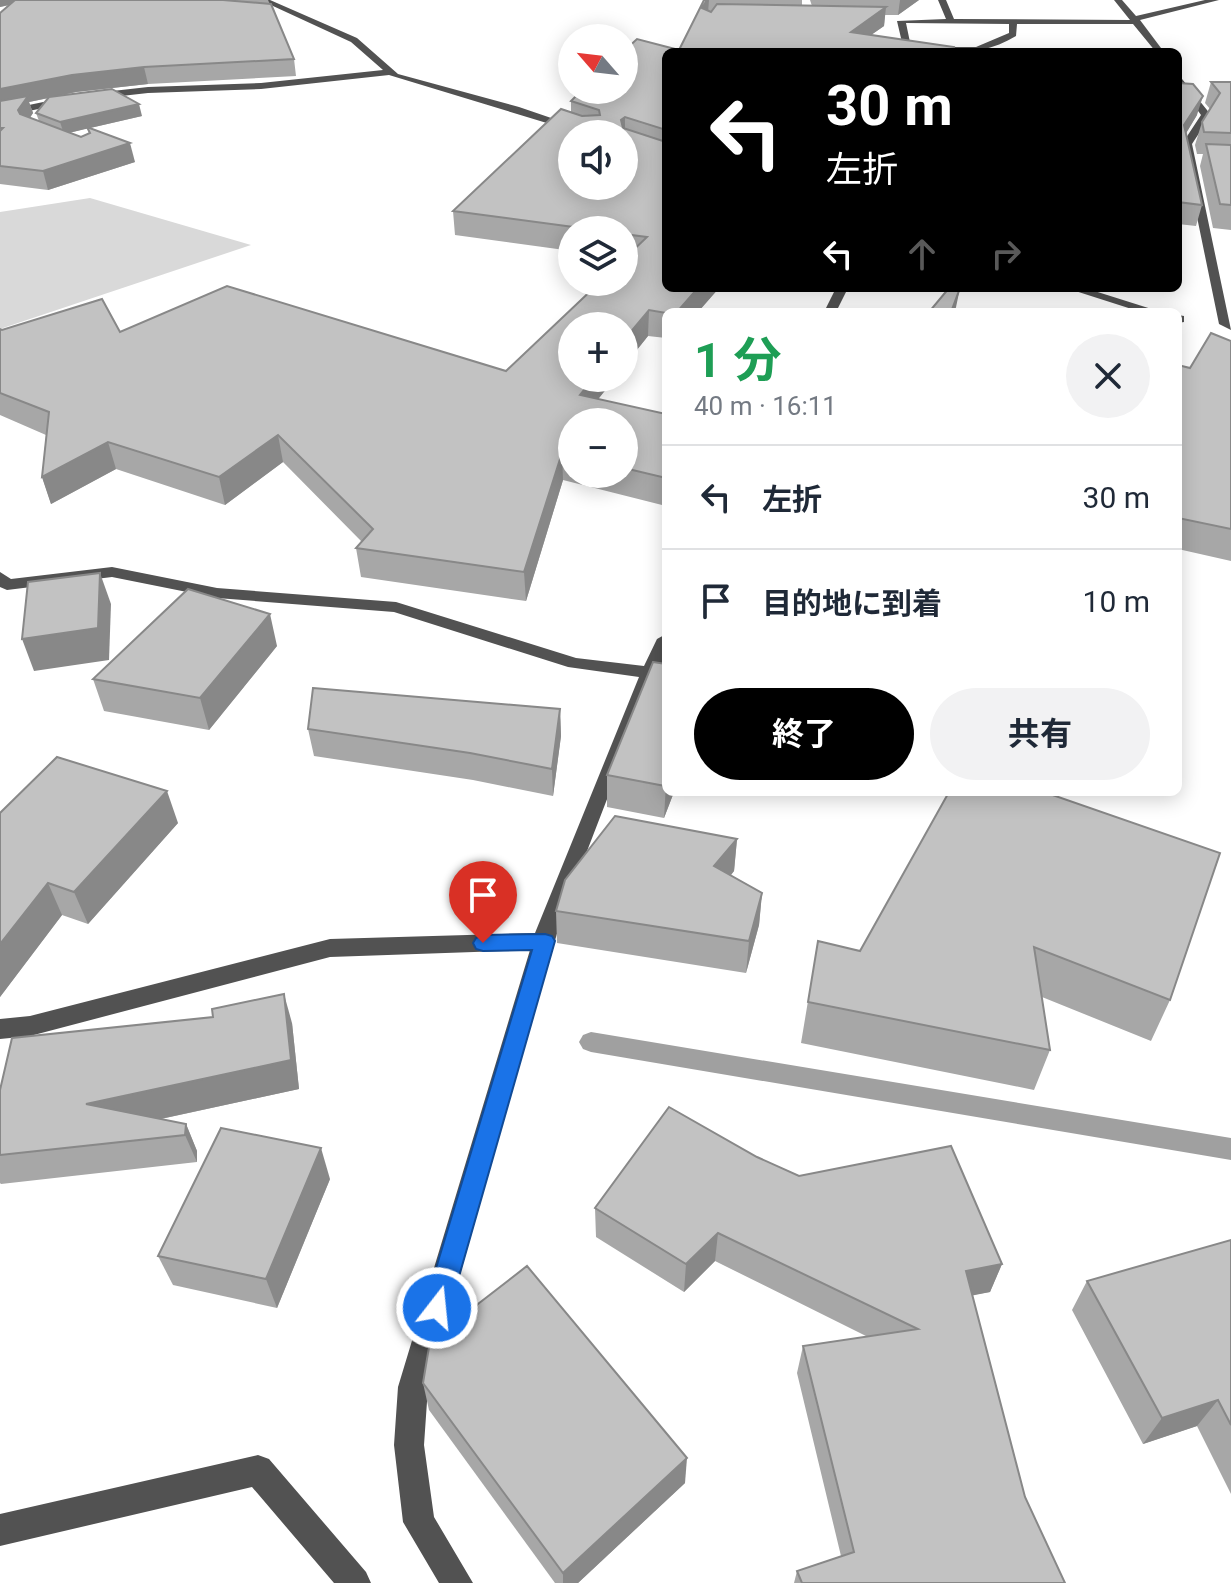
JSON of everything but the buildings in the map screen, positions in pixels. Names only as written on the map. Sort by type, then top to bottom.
[{"type":"street","points":[[264,0],[354,40],[391,72]]},
{"type":"street","points":[[942,0],[951,21]]},
{"type":"street","points":[[1118,0],[1157,48]]},
{"type":"street","points":[[886,21],[1137,21],[1215,0]]},
{"type":"street","points":[[269,14],[296,16]]},
{"type":"street","points":[[983,48],[999,45],[1013,34],[1013,20]]},
{"type":"street","points":[[901,21],[907,48]]},
{"type":"street","points":[[0,114],[148,90],[261,86],[391,72],[558,123]]},
{"type":"street","points":[[1182,82],[1206,115],[1187,144],[1225,324],[1231,326]]},
{"type":"street","points":[[38,116],[47,105]]},
{"type":"street","points":[[1190,160],[1204,161]]},
{"type":"street","points":[[1086,292],[1141,308]]},
{"type":"street","points":[[0,577],[7,585],[112,572],[217,593],[396,607],[574,663],[650,673]]},
{"type":"street","points":[[457,1583],[419,1522],[409,1445],[413,1387],[545,941],[569,872],[662,648]]},
{"type":"street","points":[[0,1029],[30,1026],[330,948],[545,941]]},
{"type":"street","points":[[0,1530],[258,1470],[355,1583]]},
{"type":"shaded area","points":[[90,198],[251,245],[0,329],[0,212]]},
{"type":"waterway","points":[[591,1042],[1231,1149]]},
{"type":"route","points":[[437,1308],[545,941],[483,943]]}]
